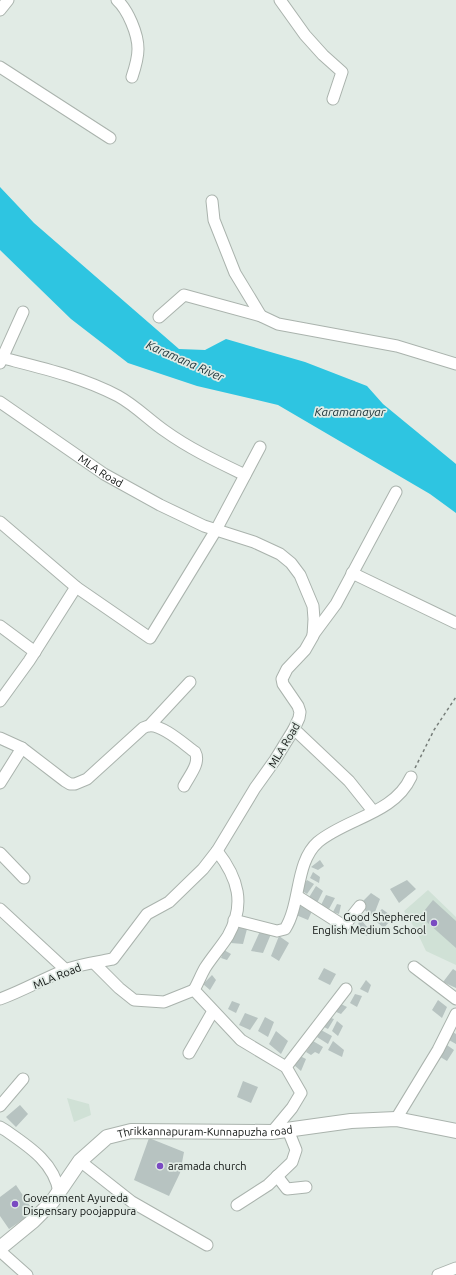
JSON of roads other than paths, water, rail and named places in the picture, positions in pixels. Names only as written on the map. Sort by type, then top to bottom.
[{"type":"street","points":[[0,10],[8,0]]},
{"type":"street","points":[[117,0],[122,5],[130,20],[138,48],[137,60],[132,77]]},
{"type":"street","points":[[280,0],[305,35],[323,55],[342,72],[333,99]]},
{"type":"street","points":[[0,67],[110,138]]},
{"type":"street","points":[[212,201],[214,220],[235,273],[261,316]]},
{"type":"street","points":[[159,317],[184,295],[261,316],[278,324],[397,346],[456,364]]},
{"type":"street","points":[[23,312],[1,361],[65,374],[118,396],[131,404],[164,431],[200,453],[245,475]]},
{"type":"street","name":"MLA Road","points":[[0,402],[104,474],[160,505],[204,526],[254,542],[280,554],[291,563],[300,575],[312,606],[314,619],[313,636],[305,650],[287,669],[282,679],[283,684],[298,706],[300,712],[299,718],[275,760],[203,869],[169,902],[147,914],[113,959],[66,970],[0,999]]},
{"type":"street","points":[[0,522],[76,587],[150,638],[216,530],[260,447]]},
{"type":"street","points":[[313,636],[336,604],[396,492]]},
{"type":"street","points":[[352,573],[456,623]]},
{"type":"street","points":[[0,702],[35,652],[76,587]]},
{"type":"street","points":[[0,626],[35,652]]},
{"type":"street","points":[[0,738],[22,748],[65,781],[75,784],[87,779],[143,728],[150,725],[190,682]]},
{"type":"street","points":[[150,725],[167,731],[195,752],[196,763],[184,786]]},
{"type":"street","points":[[294,729],[349,781],[373,811]]},
{"type":"street","points":[[0,782],[22,748]]},
{"type":"street","points":[[234,920],[277,931],[285,929],[297,896],[306,859],[312,848],[328,834],[386,805],[401,793],[411,777]]},
{"type":"street","points":[[94,963],[119,988],[134,1000],[164,1002],[194,990],[205,968],[228,936],[234,920],[238,896],[236,883],[232,873],[216,851]]},
{"type":"street","points":[[0,853],[24,878]]},
{"type":"street","points":[[297,896],[344,926],[360,906]]},
{"type":"street","points":[[0,909],[66,970]]},
{"type":"street","points":[[414,967],[456,999]]},
{"type":"street","points":[[286,1067],[346,989]]},
{"type":"street","points":[[194,990],[241,1040],[286,1067],[301,1093],[292,1108],[272,1132]]},
{"type":"street","points":[[189,1053],[213,1011]]},
{"type":"street","points":[[396,1119],[438,1050],[456,1014]]},
{"type":"street","points":[[0,1106],[23,1079]]},
{"type":"street","name":"Thrikkannapuram-Kunnapuzha road","points":[[0,1248],[33,1221],[52,1202],[80,1161],[107,1137],[131,1131],[272,1132],[351,1121],[396,1119],[456,1131]]},
{"type":"street","points":[[0,1128],[34,1150],[51,1169],[57,1182],[59,1192]]},
{"type":"street","points":[[237,1205],[268,1185],[292,1162],[296,1150],[288,1130]]},
{"type":"street","points":[[80,1161],[132,1202],[207,1245]]},
{"type":"street","points":[[277,1176],[286,1189],[306,1188]]},
{"type":"street","points":[[0,1251],[27,1275]]},
{"type":"street","points":[[438,1275],[456,1268]]},
{"type":"water","name":"Karamanayar","points":[[0,187],[34,223],[179,349],[205,350],[226,339],[305,362],[367,386],[383,404],[456,464],[456,513],[430,494],[278,405],[197,386],[128,363],[71,319],[0,250]]},
{"type":"place","name":"Good Shephered English Medium School","points":[[434,923]]},
{"type":"place","name":"aramada church","points":[[160,1166]]},
{"type":"place","name":"Government Ayureda Dispensary poojappura","points":[[15,1204]]},
{"type":"water label","name":"Karamana River","points":[[185,361]]}]
